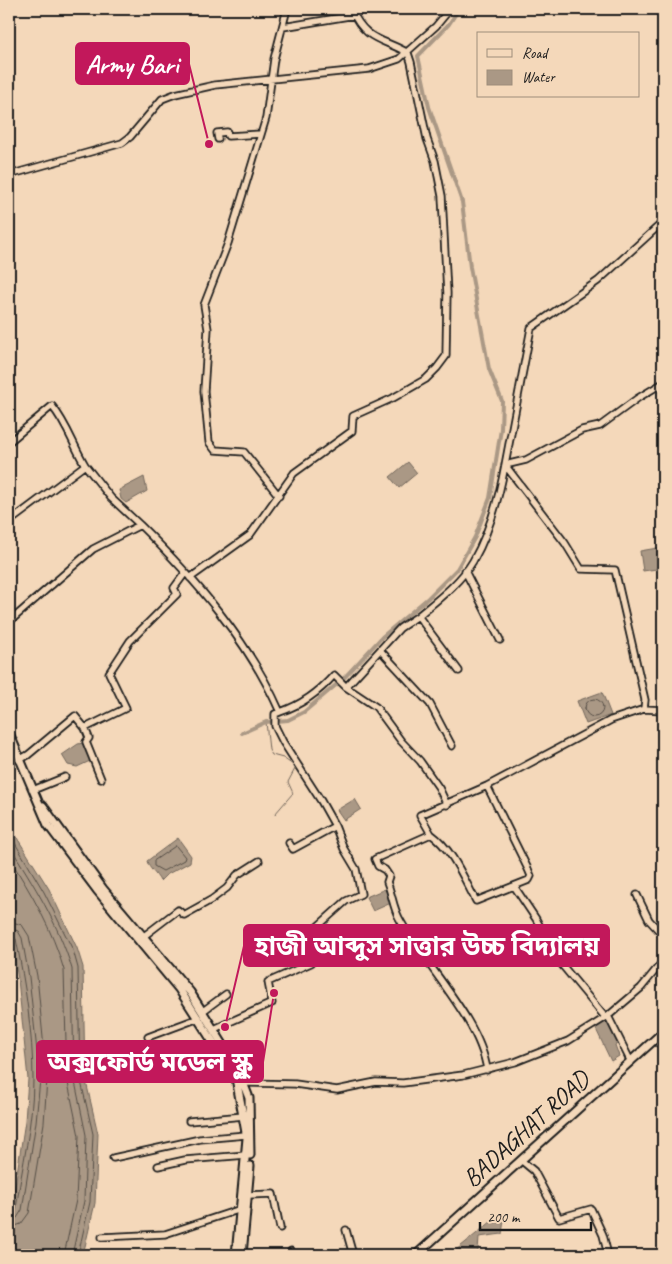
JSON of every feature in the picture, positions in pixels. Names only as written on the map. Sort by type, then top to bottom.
[{"type":"main road","points":[[9,734],[34,794],[51,824],[103,889],[144,936],[201,1014],[236,1078],[246,1135],[246,1155],[236,1255]]},
{"type":"main road","points":[[73,852],[97,890],[214,1029],[244,1082],[249,1098],[252,1137],[242,1255]]},
{"type":"main road","name":"BADAGHAT ROAD","points":[[416,1255],[663,1032]]},
{"type":"street","points":[[279,496],[244,452],[215,450],[209,442],[204,391],[208,329],[204,305],[228,243],[266,118],[274,59],[287,9]]},
{"type":"street","points":[[351,9],[367,32],[376,40],[408,53]]},
{"type":"street","points":[[9,175],[122,144],[162,98],[174,94],[215,85],[369,69],[399,59],[408,53],[450,9]]},
{"type":"street","points":[[283,27],[354,15]]},
{"type":"street","points":[[190,578],[250,535],[294,473],[352,431],[353,416],[426,379],[438,368],[446,356],[448,293],[442,196],[408,53]]},
{"type":"street","points":[[218,139],[217,133],[227,132],[228,136],[260,134]]},
{"type":"street","points":[[345,686],[400,628],[445,594],[472,562],[498,501],[531,328],[598,281],[663,222]]},
{"type":"street","points":[[505,465],[526,460],[582,430],[600,426],[638,398],[663,383]]},
{"type":"street","points":[[9,442],[52,406],[64,420],[75,448],[85,465],[111,498],[140,525],[190,578],[221,616],[254,662],[278,713],[275,726],[282,742],[321,801],[335,826],[344,849],[356,869],[361,894],[346,902],[307,936],[312,956],[311,964],[268,982],[272,1002],[214,1029]]},
{"type":"street","points":[[9,522],[85,465]]},
{"type":"street","points":[[505,465],[544,514],[581,569],[615,570],[645,700],[644,709]]},
{"type":"street","points":[[9,622],[93,549],[140,525]]},
{"type":"street","points":[[465,571],[500,640]]},
{"type":"street","points":[[85,728],[126,708],[109,673],[130,641],[177,594],[174,588],[185,573]]},
{"type":"street","points":[[418,616],[459,671]]},
{"type":"street","points":[[380,650],[430,704],[452,746]]},
{"type":"street","points":[[278,713],[296,706],[335,676],[345,686],[376,707],[420,761],[439,788],[447,805]]},
{"type":"street","points":[[487,786],[531,876],[529,880],[476,901],[451,856],[442,843],[431,834],[420,815],[447,805],[487,786],[611,720],[644,709],[663,710]]},
{"type":"street","points":[[19,760],[28,756],[75,716],[85,728],[89,738],[86,742],[101,779]]},
{"type":"street","points":[[34,794],[64,778]]},
{"type":"street","points":[[290,843],[293,850],[335,826]]},
{"type":"street","points":[[431,834],[375,860],[378,866],[385,870],[389,876],[387,882],[400,920],[463,1015],[482,1051],[487,1070]]},
{"type":"street","points":[[144,936],[178,910],[184,915],[211,900],[227,888],[237,875],[259,861]]},
{"type":"street","points":[[514,886],[536,919],[557,959],[607,1017],[631,1062]]},
{"type":"street","points":[[637,895],[649,920],[663,935]]},
{"type":"street","points":[[244,1082],[295,1084],[337,1090],[376,1082],[417,1082],[487,1070],[516,1062],[568,1041],[607,1017],[641,988],[663,961]]},
{"type":"street","points":[[148,1037],[201,1014],[226,994]]},
{"type":"street","points":[[162,1059],[216,1044]]},
{"type":"street","points":[[189,1122],[244,1116]]},
{"type":"street","points":[[113,1158],[200,1139],[246,1135]]},
{"type":"street","points":[[158,1166],[185,1160],[246,1155]]},
{"type":"street","points":[[522,1161],[534,1171],[557,1216],[561,1218],[591,1209],[603,1235],[608,1255]]},
{"type":"street","points":[[248,1194],[273,1194],[280,1228]]},
{"type":"street","points":[[102,1236],[165,1234],[240,1209]]},
{"type":"street","points":[[346,1230],[354,1255]]},
{"type":"water","points":[[408,462],[417,473],[399,488],[390,477]]},
{"type":"water","points":[[144,477],[147,491],[126,503],[121,499],[119,490]]},
{"type":"water","points":[[663,547],[663,568],[643,571],[640,551]]},
{"type":"water","points":[[602,692],[611,715],[586,724],[577,701]]},
{"type":"water","points":[[83,743],[91,757],[90,761],[77,767],[68,765],[62,755],[78,744]]},
{"type":"water","points":[[355,799],[361,809],[344,820],[337,810]]},
{"type":"water","points":[[9,825],[49,889],[77,948],[83,967],[85,1077],[98,1134],[95,1203],[83,1255],[9,1255],[9,1225],[25,1121],[28,1079],[18,979],[9,927]]},
{"type":"water","points":[[178,838],[191,856],[190,862],[166,875],[160,881],[147,861]]},
{"type":"water","points":[[385,889],[391,903],[373,911],[366,897]]},
{"type":"water","points":[[608,1019],[619,1043],[615,1045],[619,1056],[611,1061],[595,1027]]},
{"type":"water","points":[[497,1217],[502,1217],[504,1220],[502,1234],[479,1237],[478,1251],[475,1255],[450,1255]]},
{"type":"waterway","points":[[242,733],[266,722],[288,720],[304,712],[343,679],[382,637],[428,598],[457,569],[475,537],[490,498],[501,429],[502,401],[489,369],[470,267],[462,202],[429,107],[418,56],[449,24],[459,9]]},
{"type":"waterway","points":[[266,722],[269,750],[272,755],[283,758],[296,767],[288,782],[293,793],[275,814]]},
{"type":"place","name":"Army Bari","points":[[209,144]]},
{"type":"place","name":"অক্সফোর্ড মডেল স্কুল","points":[[274,993]]},
{"type":"place","name":"হাজী আব্দুস সাত্তার উচ্চ বিদ্যালয়","points":[[225,1027]]}]
